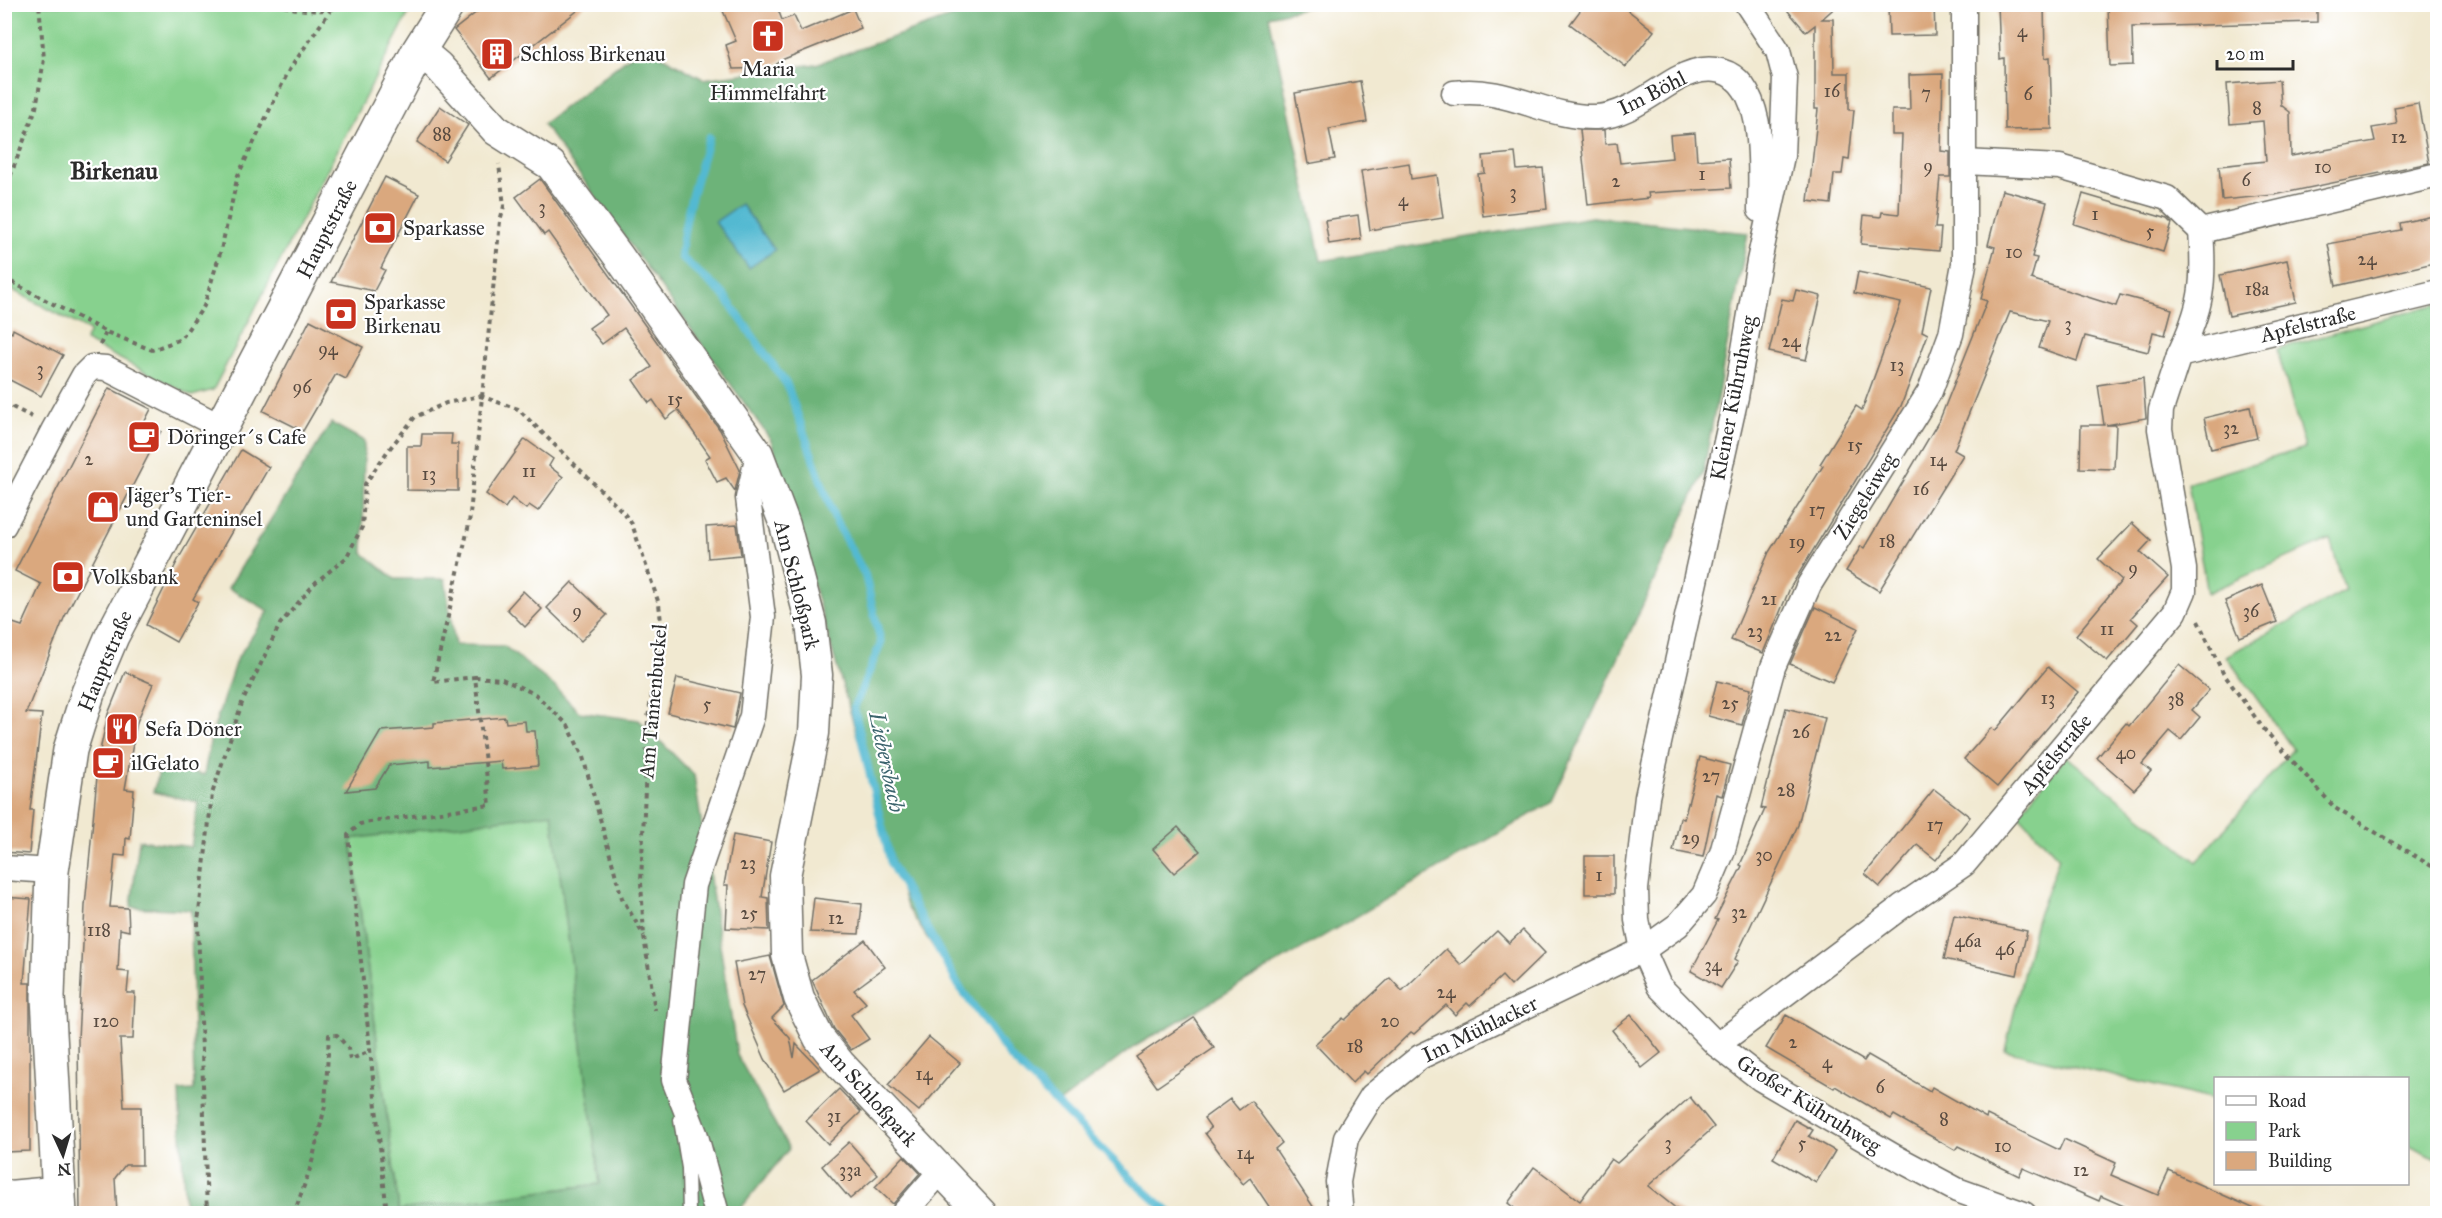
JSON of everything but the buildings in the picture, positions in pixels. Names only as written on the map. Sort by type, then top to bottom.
[{"type":"main road","name":"Hauptstraße","points":[[59,1203],[48,997],[52,871],[70,750],[88,693],[112,636],[419,50],[448,4]]},
{"type":"main road","points":[[4,1198],[59,1203]]},
{"type":"street","name":"Kleiner Kühruhweg","points":[[1647,797],[1736,398],[1759,261],[1782,156],[1785,78],[1778,51],[1747,4]]},
{"type":"street","name":"Ziegeleiweg","points":[[1643,950],[1678,925],[1704,895],[1722,853],[1773,667],[1809,585],[1930,391],[1951,334],[1964,264],[1964,4]]},
{"type":"street","name":"Am Schloßpark","points":[[419,50],[438,66],[496,130],[551,165],[620,257],[758,454],[791,547],[811,623],[818,675],[814,733],[785,876],[786,955],[799,998],[819,1038],[940,1172],[982,1214]]},
{"type":"street","name":"Im Böhl","points":[[1454,93],[1484,90],[1563,114],[1598,117],[1632,106],[1689,73],[1708,69],[1727,73],[1742,84],[1752,104],[1761,170],[1759,261]]},
{"type":"street","points":[[1965,162],[2060,167],[2167,198],[2201,231],[2438,175]]},
{"type":"street","name":"Apfelstraße","points":[[1717,1045],[1901,907],[1964,864],[2175,612],[2184,591],[2184,568],[2160,429],[2161,410],[2197,317],[2204,270],[2201,231]]},
{"type":"street","name":"Apfelstraße","points":[[2180,356],[2438,292]]},
{"type":"street","points":[[6,516],[84,375],[92,367],[106,368],[223,428]]},
{"type":"street","points":[[717,1214],[696,1136],[674,1080],[694,885],[752,716],[763,617],[748,498],[758,454]]},
{"type":"street","name":"Großer Kühruhweg","points":[[1647,797],[1636,889],[1637,920],[1643,950],[1659,986],[1717,1045],[1761,1079],[1893,1156],[1957,1190],[2024,1214]]},
{"type":"street","points":[[4,868],[52,871]]},
{"type":"street","name":"Im Mühlacker","points":[[1341,1214],[1338,1182],[1346,1138],[1372,1096],[1419,1057],[1643,950]]},
{"type":"street","points":[[903,1214],[940,1172]]},
{"type":"lane","points":[[674,1080],[688,1168],[690,1214]]},
{"type":"path","points":[[4,193],[36,108],[44,59],[39,4]]},
{"type":"path","points":[[275,4],[291,9],[330,11],[349,4]]},
{"type":"path","points":[[4,278],[105,334],[152,350],[181,339],[204,306],[221,250],[238,175],[289,70],[330,11]]},
{"type":"path","points":[[496,130],[504,206],[480,396],[469,524],[434,682],[475,677],[502,678],[535,694],[568,725],[583,757],[622,898],[644,936]]},
{"type":"path","points":[[207,1214],[198,922],[212,794],[242,704],[280,624],[316,582],[346,558],[362,527],[365,484],[387,452],[415,417],[446,403],[480,396]]},
{"type":"path","name":"Am Tannenbuckel","points":[[480,396],[518,409],[622,511],[632,524],[659,604],[662,631],[648,718],[641,882],[644,936],[655,1013]]},
{"type":"path","points":[[4,403],[54,429]]},
{"type":"path","points":[[2184,591],[2223,673],[2263,728],[2335,808],[2438,870]]},
{"type":"path","points":[[387,1214],[348,835],[360,824],[490,805],[475,677]]},
{"type":"path","points":[[294,1214],[310,1166],[325,1106],[329,1035],[337,1035],[348,1048],[350,1060],[370,1051]]},
{"type":"green space","points":[[11,5],[413,5],[213,390],[192,396],[85,341],[90,331],[5,286],[4,54]]},
{"type":"green space","points":[[985,5],[1316,5],[1269,16],[1321,261],[1592,217],[1748,233],[1703,474],[1552,802],[1134,1047],[1059,1103],[991,1034],[907,907],[771,440],[543,124],[643,46],[703,79],[816,64]]},
{"type":"green space","points":[[2437,304],[2437,1159],[2409,1146],[2409,1077],[2214,1077],[2214,1100],[2005,1050],[2036,921],[2059,858],[2018,814],[2066,756],[2197,862],[2293,749],[2226,656],[2345,591],[2330,539],[2207,593],[2188,483],[2305,448],[2277,349]]},
{"type":"green space","points":[[331,423],[364,441],[363,553],[395,579],[445,579],[455,645],[504,646],[554,686],[579,712],[639,720],[694,775],[737,1055],[789,1149],[737,1213],[185,1213],[179,1091],[194,1090],[191,910],[131,907],[139,840],[191,847],[198,802],[153,792],[161,765],[204,775],[211,737],[236,660],[269,611],[228,588]],"holes":[[[552,813],[600,1184],[399,1210],[351,839]]]},
{"type":"green space","points":[[552,812],[600,1184],[399,1210],[351,838]]},
{"type":"water","points":[[741,204],[775,250],[749,268],[715,222]]},
{"type":"waterway","name":"Liebersbach","points":[[709,137],[688,211],[681,257],[724,295],[787,385],[835,520],[865,575],[881,643],[854,708],[891,864],[959,986],[1010,1057],[1137,1184],[1171,1214]]},
{"type":"place","name":"Maria Himmelfahrt","points":[[768,36]]},
{"type":"place","name":"Schloss Birkenau","points":[[497,54]]},
{"type":"place","name":"Sparkasse","points":[[380,228]]},
{"type":"place","name":"Sparkasse Birkenau","points":[[341,314]]},
{"type":"place","name":"Döringer´s Cafe","points":[[144,437]]},
{"type":"place","name":"Jäger's Tier- und Garteninsel","points":[[103,507]]},
{"type":"place","name":"Volksbank","points":[[68,577]]},
{"type":"place","name":"Sefa Döner","points":[[122,729]]},
{"type":"place","name":"ilGelato","points":[[108,763]]},
{"type":"district","name":"Birkenau","points":[[114,171]]}]
